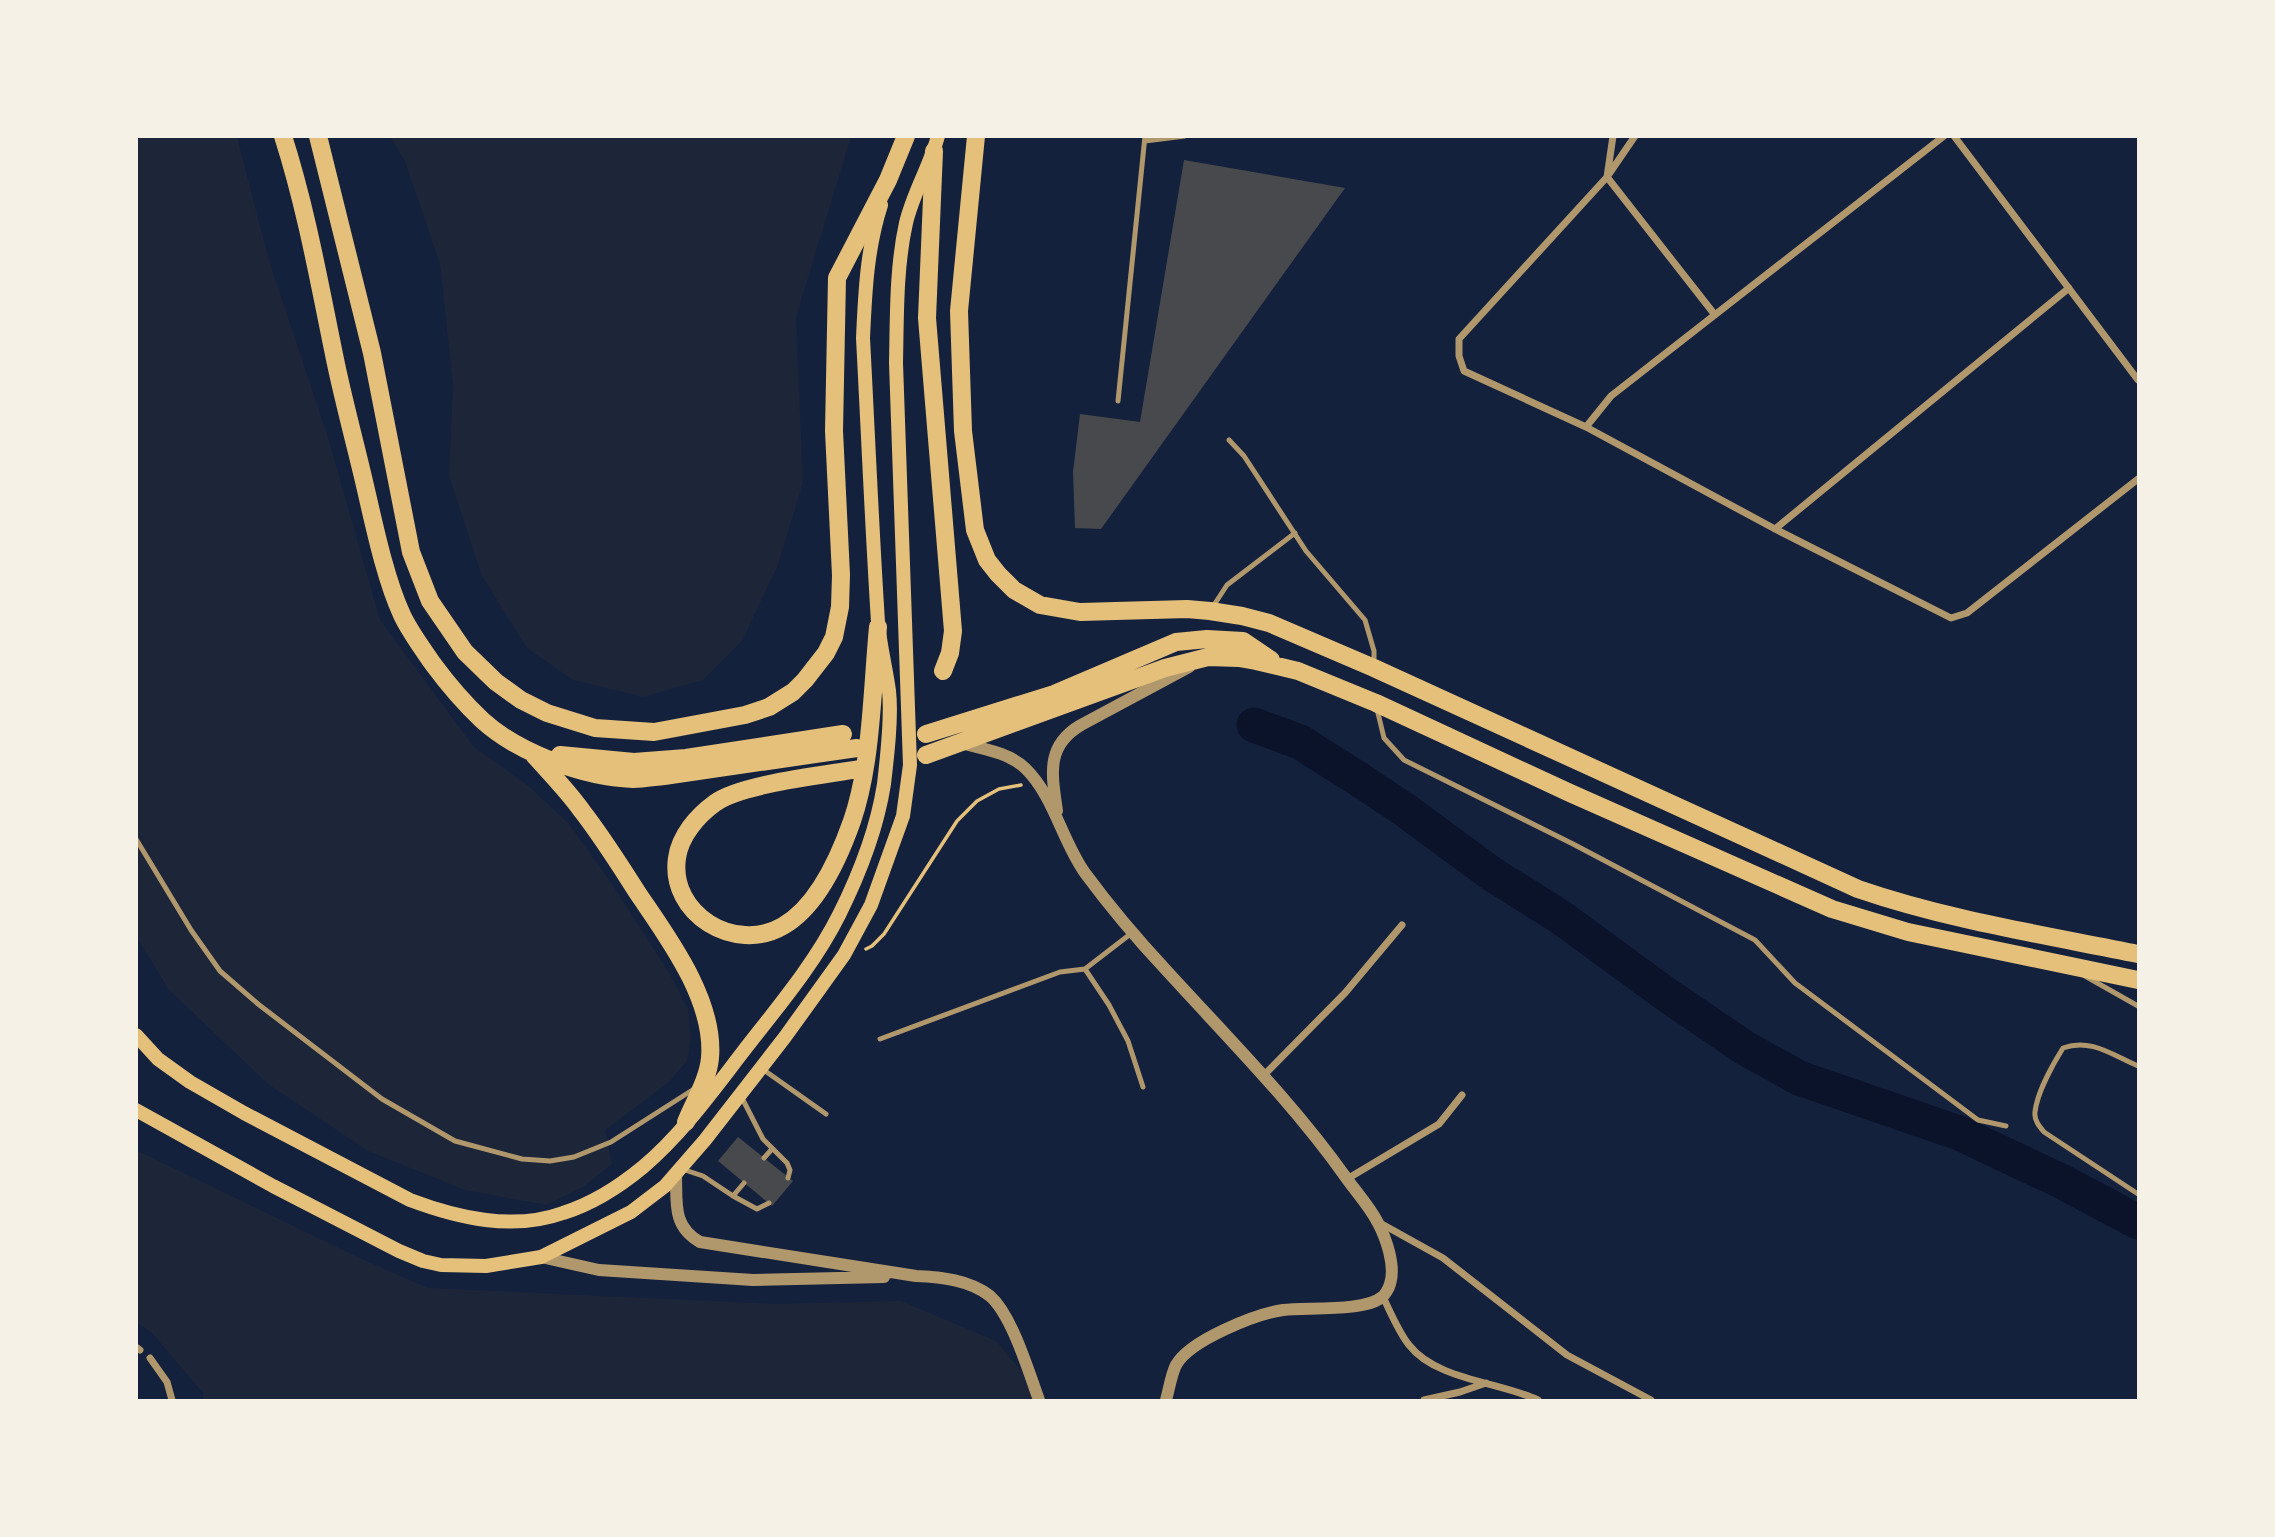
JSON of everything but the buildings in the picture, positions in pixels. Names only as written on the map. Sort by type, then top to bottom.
[{"type":"main road","points":[[283,136],[307,222],[337,368],[373,520],[401,613],[440,673],[469,707],[497,732],[532,752],[571,767],[635,779],[857,748]]},
{"type":"main road","points":[[318,136],[372,353],[411,552],[420,580],[443,622],[472,659],[496,682],[521,700],[547,713],[595,728],[654,732],[769,708],[793,692],[826,653],[838,623],[841,575],[834,431],[836,278],[888,180]]},
{"type":"main road","points":[[136,1035],[158,1059],[190,1082],[244,1113],[410,1200],[439,1211],[471,1218],[532,1220],[561,1214],[583,1205],[616,1187],[644,1166],[686,1122],[789,993],[825,939],[846,900],[867,847],[883,786],[890,694],[878,626],[863,338],[865,291],[877,216],[906,136]]},
{"type":"main road","points":[[976,136],[959,311],[963,431],[975,530],[987,560],[1014,590],[1040,606],[1080,612],[1187,609],[1242,615],[1279,626],[1858,889],[1889,900],[1982,922],[2138,954]]},
{"type":"main road","points":[[136,1110],[272,1186],[399,1251],[423,1261],[451,1266],[486,1266],[541,1257],[631,1212],[679,1172],[741,1095],[844,956],[871,905],[903,816],[910,765],[896,363],[898,301],[906,221],[936,144]]},
{"type":"main road","points":[[936,144],[926,306],[953,631],[950,653],[943,671]]},
{"type":"main road","points":[[859,769],[726,795],[713,804],[688,830],[677,858],[678,879],[691,906],[706,923],[726,933],[771,932],[807,905],[827,877],[847,835],[865,772],[878,626]]},
{"type":"main road","points":[[926,734],[1054,694],[1176,642],[1207,639],[1243,641],[1279,666]]},
{"type":"main road","points":[[926,755],[1165,668],[1208,657],[1239,658],[1315,677],[1832,909],[1889,928],[1975,948],[2138,980]]},
{"type":"main road","points":[[532,752],[634,762],[686,758],[843,734]]},
{"type":"main road","points":[[532,752],[582,810],[686,968],[703,1012],[709,1037],[710,1060],[686,1122]]},
{"type":"street","points":[[1613,136],[1607,177],[1715,315]]},
{"type":"street","points":[[1635,136],[1607,177],[1459,339],[1459,356],[1464,371],[1586,427],[1775,529],[1951,618],[1967,612],[2138,480]]},
{"type":"street","points":[[1586,427],[1611,396],[1944,136]]},
{"type":"street","points":[[1954,136],[2138,380]]},
{"type":"street","points":[[1775,529],[2069,288]]},
{"type":"street","points":[[1059,825],[1053,771],[1055,755],[1061,741],[1081,725],[1208,657]]},
{"type":"street","points":[[961,743],[1010,758],[1024,767],[1036,782],[1083,871],[1133,932],[1287,1101],[1377,1221],[1385,1241],[1392,1273],[1383,1297],[1373,1302],[1347,1307],[1282,1310],[1239,1323],[1213,1335],[1194,1347],[1176,1364],[1166,1401]]},
{"type":"street","points":[[1264,1075],[1345,993],[1402,925]]},
{"type":"street","points":[[1347,1179],[1439,1124],[1462,1095]]},
{"type":"street","points":[[679,1172],[679,1223],[687,1235],[700,1242],[954,1280],[992,1297],[1006,1319],[1039,1401]]},
{"type":"street","points":[[1377,1221],[1443,1258],[1567,1355],[1651,1401]]},
{"type":"street","points":[[541,1257],[598,1270],[753,1280],[916,1276]]},
{"type":"street","points":[[1383,1297],[1408,1345],[1419,1356],[1459,1376],[1486,1382],[1538,1401]]},
{"type":"street","points":[[150,1358],[167,1382],[172,1401]]},
{"type":"street","points":[[1424,1401],[1461,1392],[1486,1382]]},
{"type":"lane","points":[[1118,401],[1145,139],[1185,136]]},
{"type":"lane","points":[[1229,440],[1244,456],[1306,551],[1366,620],[1374,651],[1374,667]]},
{"type":"lane","points":[[1210,611],[1227,585],[1295,533]]},
{"type":"lane","points":[[1376,703],[1384,738],[1404,760],[1573,844],[1755,940],[1795,984],[1902,1064],[1978,1120],[2006,1126]]},
{"type":"lane","points":[[136,839],[191,930],[220,971],[258,1004],[382,1098],[455,1141],[522,1159],[550,1161],[574,1157],[611,1142],[703,1083]]},
{"type":"lane","points":[[880,1039],[1060,972],[1085,969],[1133,932]]},
{"type":"lane","points":[[2067,965],[2138,1006]]},
{"type":"lane","points":[[1085,969],[1109,1005],[1128,1041],[1143,1087]]},
{"type":"lane","points":[[2138,1066],[2089,1044],[2076,1043],[2063,1048],[2050,1070],[2034,1113],[2037,1125],[2044,1132],[2138,1194]]},
{"type":"lane","points":[[761,1068],[826,1114]]},
{"type":"lane","points":[[741,1095],[763,1139],[787,1163],[790,1170],[788,1178]]},
{"type":"lane","points":[[764,1158],[772,1149]]},
{"type":"lane","points":[[679,1172],[704,1176],[757,1209],[769,1203]]},
{"type":"lane","points":[[733,1196],[744,1183]]},
{"type":"path","points":[[844,956],[860,953],[884,934],[957,821],[977,801],[999,789],[1036,782]]},
{"type":"shaded area","points":[[137,137],[237,137],[268,257],[329,441],[380,620],[474,747],[530,787],[569,824],[612,884],[671,976],[688,1009],[691,1037],[687,1061],[669,1082],[605,1130],[612,1164],[583,1187],[546,1205],[465,1190],[368,1151],[268,1084],[169,990],[137,938]]},
{"type":"shaded area","points":[[390,137],[851,137],[796,317],[803,483],[777,567],[742,641],[703,680],[643,697],[573,680],[527,648],[482,576],[449,476],[453,384],[440,264],[405,161]]},
{"type":"shaded area","points":[[136,1150],[428,1288],[775,1304],[901,1301],[996,1341],[1046,1400],[203,1400],[203,1393],[151,1332],[137,1323]]},
{"type":"waterway","points":[[1254,725],[1300,742],[1357,778],[1492,874],[1559,916],[1745,1048],[1799,1078],[1959,1133],[2061,1181],[2138,1222]]}]
